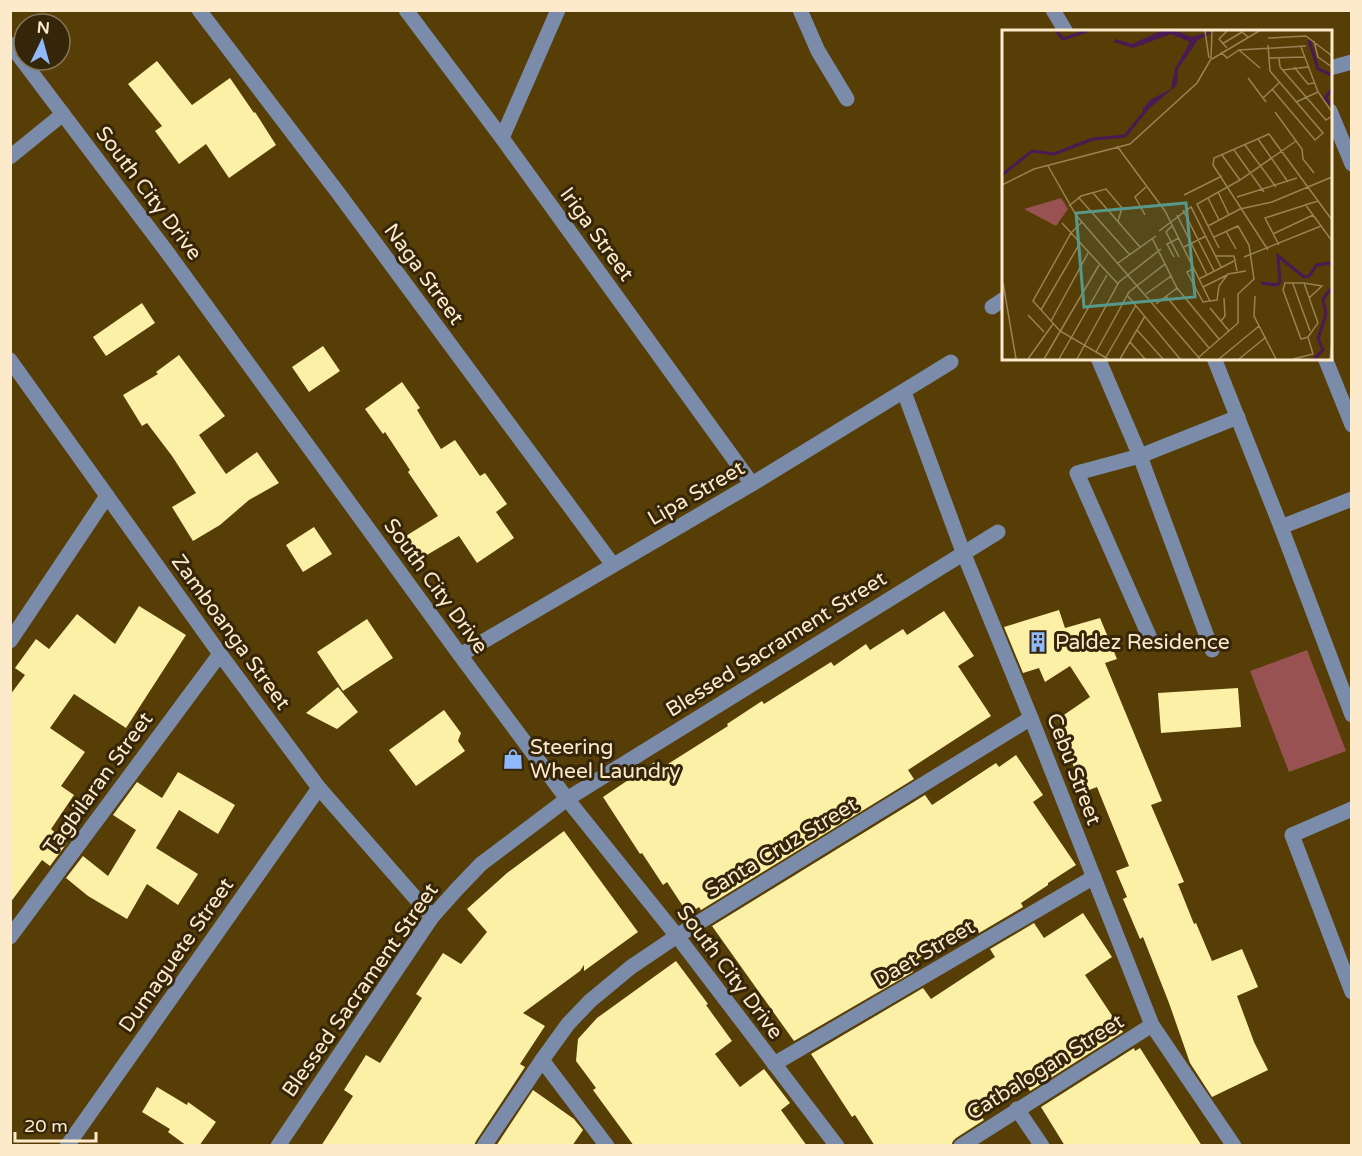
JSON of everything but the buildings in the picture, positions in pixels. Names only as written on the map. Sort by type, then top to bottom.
[{"type":"street","name":"Naga Street","points":[[199,10],[339,194],[613,565]]},
{"type":"street","name":"Iriga Street","points":[[406,10],[502,138],[752,484]]},
{"type":"street","points":[[502,138],[558,10]]},
{"type":"street","points":[[800,10],[818,51],[847,99]]},
{"type":"street","points":[[1053,10],[1065,30]]},
{"type":"street","name":"South City Drive","points":[[10,44],[167,252],[459,655],[837,1146]]},
{"type":"street","points":[[1332,67],[1352,62]]},
{"type":"street","points":[[10,157],[63,114]]},
{"type":"street","points":[[1332,116],[1352,164]]},
{"type":"street","points":[[1099,360],[1140,456],[1212,650]]},
{"type":"street","points":[[1215,360],[1352,715]]},
{"type":"street","points":[[1326,360],[1352,425]]},
{"type":"street","name":"Lipa Street","points":[[459,655],[752,484],[951,362]]},
{"type":"street","name":"Zamboanga Street","points":[[12,366],[319,788],[432,917]]},
{"type":"street","name":"Cebu Street","points":[[904,392],[963,552],[1152,1024],[1234,1146]]},
{"type":"street","points":[[1150,638],[1077,473],[1140,456],[1238,417]]},
{"type":"street","points":[[10,641],[107,496]]},
{"type":"street","points":[[1281,527],[1352,499]]},
{"type":"street","name":"Blessed Sacrament Street","points":[[278,1146],[432,917],[481,864],[567,798],[998,532]]},
{"type":"street","name":"Tagbilaran Street","points":[[10,937],[220,654]]},
{"type":"street","name":"Santa Cruz Street","points":[[483,1146],[568,1024],[590,1001],[631,967],[677,936],[1031,718]]},
{"type":"street","name":"Dumaguete Street","points":[[68,1146],[319,788]]},
{"type":"street","points":[[1352,809],[1292,835],[1352,992]]},
{"type":"street","name":"Daet Street","points":[[774,1064],[1094,878]]},
{"type":"street","name":"Catbalogan Street","points":[[961,1146],[1152,1024]]},
{"type":"street","points":[[542,1060],[607,1146]]},
{"type":"street","points":[[1017,1109],[1042,1146]]},
{"type":"shaded area","points":[[1307,650],[1346,751],[1289,772],[1250,671]]},
{"type":"place","name":"Paldez Residence","points":[[1038,642]]},
{"type":"place","name":"Steering Wheel Laundry","points":[[513,759]]}]
